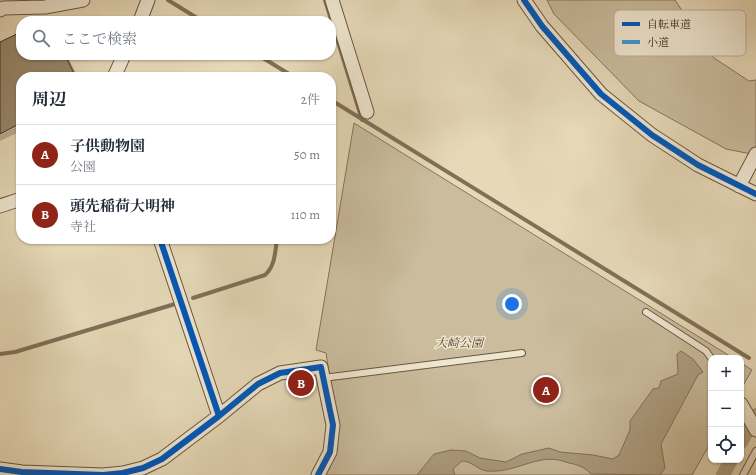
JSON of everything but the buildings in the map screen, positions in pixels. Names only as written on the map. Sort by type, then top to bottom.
[{"type":"street","points":[[0,10],[4,8],[45,7],[82,0]]},
{"type":"street","points":[[142,16],[148,0]]},
{"type":"street","points":[[332,0],[367,112]]},
{"type":"street","points":[[524,0],[542,26],[601,94],[652,135],[698,165],[756,194]]},
{"type":"street","points":[[116,72],[122,60]]},
{"type":"street","points":[[739,186],[756,154]]},
{"type":"street","points":[[0,206],[16,201]]},
{"type":"street","points":[[162,244],[219,416]]},
{"type":"street","points":[[0,469],[22,472],[103,475],[123,473],[143,468],[162,459],[219,416],[258,384],[280,373],[321,367],[333,425],[330,452],[318,475]]},
{"type":"street","points":[[744,409],[756,430]]},
{"type":"lane","points":[[646,312],[706,351],[709,355]]},
{"type":"lane","points":[[323,378],[522,353]]},
{"type":"lane","points":[[743,475],[756,451]]},
{"type":"green space","points":[[547,0],[675,0],[682,10],[614,10],[614,56],[713,56],[749,81],[756,80],[756,155],[726,149],[639,101],[554,14]]},
{"type":"green space","name":"大崎公園","points":[[354,123],[728,355],[708,355],[708,447],[692,475],[323,475],[337,425],[326,353],[316,350],[334,244],[336,244],[336,231]]},
{"type":"green space","points":[[744,365],[752,370],[744,384]]},
{"type":"shaded area","points":[[681,351],[693,359],[703,372],[698,375],[661,444],[665,468],[660,475],[591,474],[579,466],[559,460],[549,459],[535,461],[502,471],[487,471],[469,462],[462,461],[453,469],[455,475],[417,475],[434,454],[451,450],[466,451],[480,458],[506,462],[522,454],[549,448],[560,452],[593,455],[613,459],[619,455],[630,430],[630,421],[653,389],[659,388],[661,381],[678,374],[677,354]]},
{"type":"waterway","points":[[168,0],[194,16]]},
{"type":"waterway","points":[[325,0],[330,16]]},
{"type":"waterway","points":[[336,36],[362,120]]},
{"type":"waterway","points":[[266,60],[286,72]]},
{"type":"waterway","points":[[336,103],[749,358]]},
{"type":"waterway","points":[[193,298],[265,275],[273,263],[276,244]]},
{"type":"waterway","points":[[0,354],[15,352],[175,304]]},
{"type":"waterway","points":[[744,437],[756,415]]},
{"type":"waterway","points":[[723,475],[729,463]]},
{"type":"marked path","points":[[305,381],[314,375]]},
{"type":"cycle path","points":[[524,0],[542,26],[601,94],[652,135],[698,165],[756,194]]},
{"type":"cycle path","points":[[162,244],[219,416]]},
{"type":"cycle path","points":[[0,469],[22,472],[103,475],[123,473],[143,468],[162,459],[219,416],[258,384],[280,373],[321,367],[333,425],[330,452],[318,475]]},
{"type":"place","name":"頭先稲荷大明神","points":[[301,383]]},
{"type":"place","name":"子供動物園","points":[[546,390]]}]
